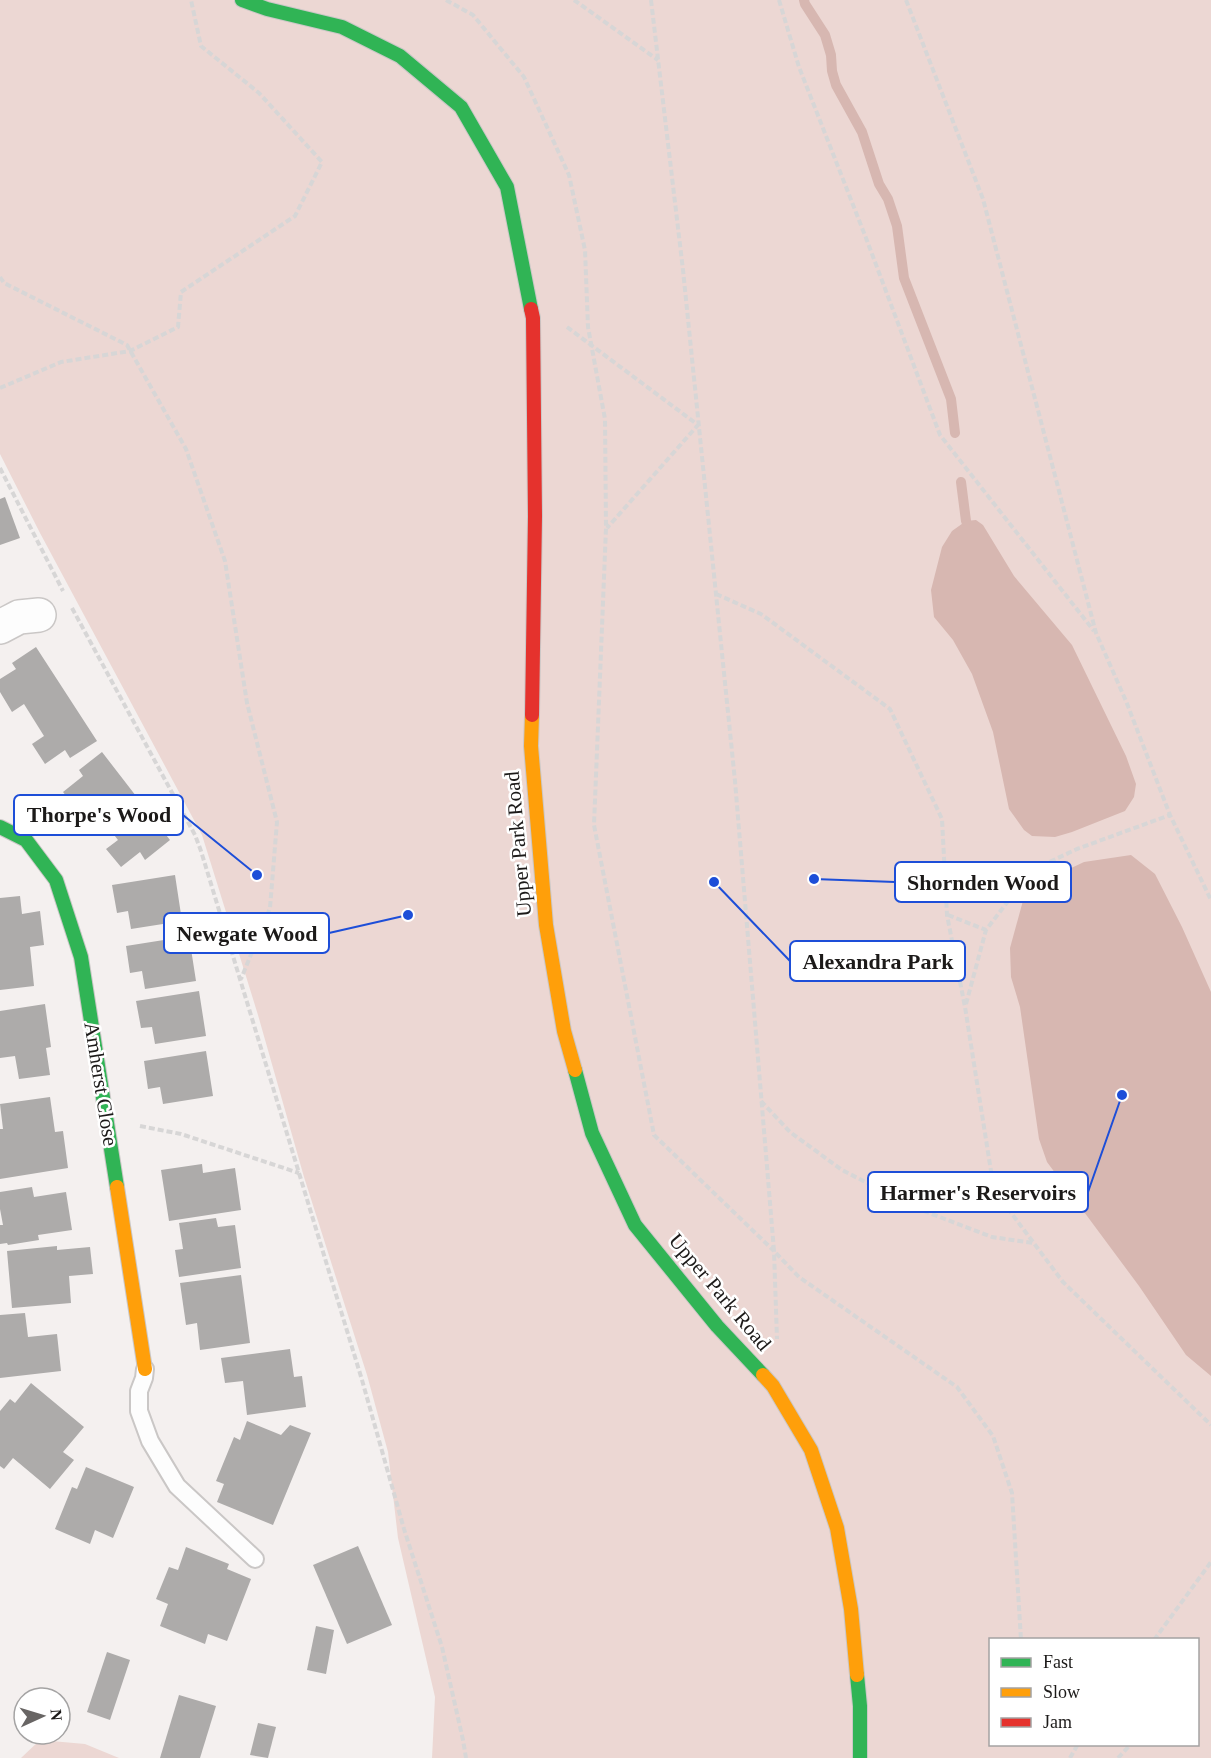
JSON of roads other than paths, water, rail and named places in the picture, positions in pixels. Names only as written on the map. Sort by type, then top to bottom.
[{"type":"street","name":"Upper Park Road","points":[[242,0],[267,9],[342,27],[400,56],[461,107],[507,187],[533,318],[535,516],[531,746],[546,926],[564,1031],[592,1133],[635,1225],[717,1326],[773,1386],[812,1450],[837,1528],[850,1609],[860,1706],[860,1758]]},
{"type":"street","points":[[0,627],[19,617],[39,615]]},
{"type":"street","name":"Amherst Close","points":[[0,826],[27,840],[56,880],[81,957],[145,1369]]},
{"type":"lane","points":[[145,1369],[139,1391],[139,1411],[150,1441],[177,1486],[255,1559]]},
{"type":"waterway","points":[[804,0],[825,35],[836,85],[862,132],[879,184],[888,199],[897,226],[904,278],[951,399],[955,433]]},
{"type":"waterway","points":[[961,482],[966,521]]},
{"type":"place","name":"Thorpe's Wood","points":[[257,875]]},
{"type":"place","name":"Shornden Wood","points":[[814,879]]},
{"type":"place","name":"Alexandra Park","points":[[714,882]]},
{"type":"place","name":"Newgate Wood","points":[[408,915]]},
{"type":"place","name":"Harmer's Reservoirs","points":[[1122,1095]]}]
